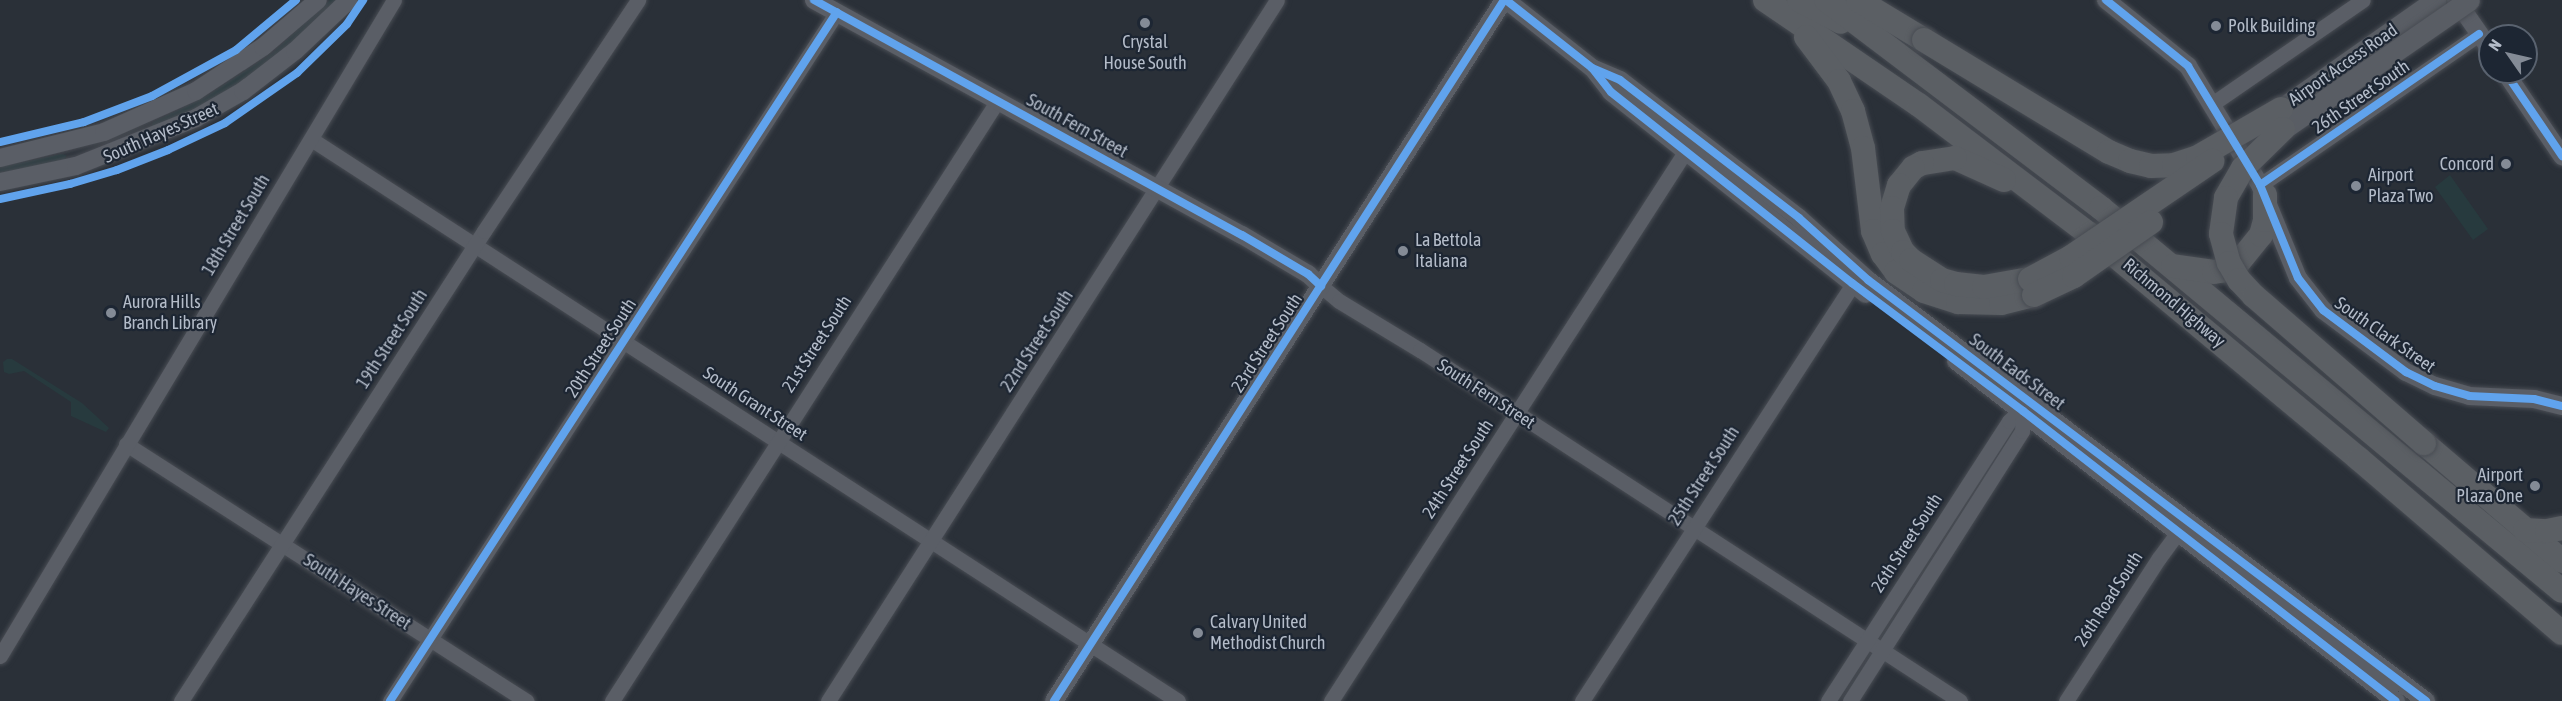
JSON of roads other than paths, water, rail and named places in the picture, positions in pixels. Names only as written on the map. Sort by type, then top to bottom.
[{"type":"highway","name":"Richmond Highway","points":[[1765,0],[1795,9],[2044,198],[2195,321],[2562,633]]},
{"type":"highway","name":"Richmond Highway","points":[[1827,0],[2024,147],[2173,266],[2562,591]]},
{"type":"highway","points":[[1858,0],[2109,152],[2130,161],[2151,166],[2174,165],[2198,158],[2282,119]]},
{"type":"highway","points":[[1795,9],[1818,12],[1871,34]]},
{"type":"highway","points":[[1795,9],[1853,111],[1863,148],[1874,231],[1882,254],[1896,272],[1923,291],[1958,302],[2001,303],[2032,287],[2074,276],[2282,119]]},
{"type":"highway","points":[[2282,119],[2243,168],[2228,193],[2222,210],[2221,234],[2229,263],[2239,280],[2254,296],[2562,561]]},
{"type":"highway","points":[[2032,287],[1970,286],[1930,274],[1911,260],[1897,242],[1892,219],[1893,208],[1899,185],[1913,168],[1933,159],[1947,158],[1963,161],[2044,198]]},
{"type":"highway","points":[[2173,266],[2214,272],[2226,270],[2239,262],[2261,235],[2265,220],[2263,190]]},
{"type":"highway","points":[[2525,530],[2547,531],[2562,528]]},
{"type":"main road","name":"Airport Access Road","points":[[2282,119],[2436,0]]},
{"type":"main road","name":"Airport Access Road","points":[[2282,119],[2469,0]]},
{"type":"street","name":"South Hayes Street","points":[[0,158],[104,132],[196,92],[263,47],[318,0]]},
{"type":"street","name":"South Hayes Street","points":[[0,182],[76,166],[196,118],[243,91],[295,51],[349,0]]},
{"type":"street","name":"18th Street South","points":[[0,656],[394,0]]},
{"type":"street","name":"19th Street South","points":[[181,701],[474,246],[638,0]]},
{"type":"street","name":"South Fern Street","points":[[814,0],[1302,270],[1339,301],[1960,701]]},
{"type":"street","name":"22nd Street South","points":[[828,701],[1277,0]]},
{"type":"street","name":"South Eads Street","points":[[1505,0],[1592,68],[1611,93],[1691,144],[1799,218],[1856,278],[2303,619],[2396,701]]},
{"type":"street","name":"23rd Street South","points":[[1054,701],[1505,0]]},
{"type":"street","name":"South Clark Street","points":[[2106,0],[2184,62],[2263,190],[2289,262],[2309,294],[2327,314],[2396,365],[2425,382],[2457,393],[2534,399],[2562,406]]},
{"type":"street","points":[[2212,104],[2363,0]]},
{"type":"street","points":[[2456,0],[2478,33]]},
{"type":"street","name":"20th Street South","points":[[390,701],[837,12]]},
{"type":"street","name":"26th Street South","points":[[2263,190],[2478,35]]},
{"type":"street","points":[[2513,84],[2562,156]]},
{"type":"street","name":"21st Street South","points":[[612,701],[998,100]]},
{"type":"street","name":"South Grant Street","points":[[311,140],[777,441],[930,543],[1178,701]]},
{"type":"street","name":"24th Street South","points":[[1331,701],[1691,144]]},
{"type":"street","name":"25th Street South","points":[[1582,701],[1856,278]]},
{"type":"street","name":"26th Street South","points":[[1828,701],[2009,421],[2026,406]]},
{"type":"street","name":"26th Street South","points":[[1850,701],[2022,431],[2026,406]]},
{"type":"street","name":"South Hayes Street","points":[[126,444],[527,701]]},
{"type":"street","name":"26th Road South","points":[[2066,701],[2183,526]]},
{"type":"street","name":"South Eads Street","points":[[2303,619],[2426,701]]},
{"type":"place","name":"Crystal House South","points":[[1145,23]]},
{"type":"place","name":"Polk Building","points":[[2216,26]]},
{"type":"place","name":"Concord","points":[[2506,164]]},
{"type":"place","name":"Airport Plaza Two","points":[[2356,186]]},
{"type":"place","name":"La Bettola Italiana","points":[[1403,251]]},
{"type":"place","name":"Aurora Hills Branch Library","points":[[111,313]]},
{"type":"place","name":"Airport Plaza One","points":[[2535,486]]},
{"type":"place","name":"Calvary United Methodist Church","points":[[1198,633]]}]
